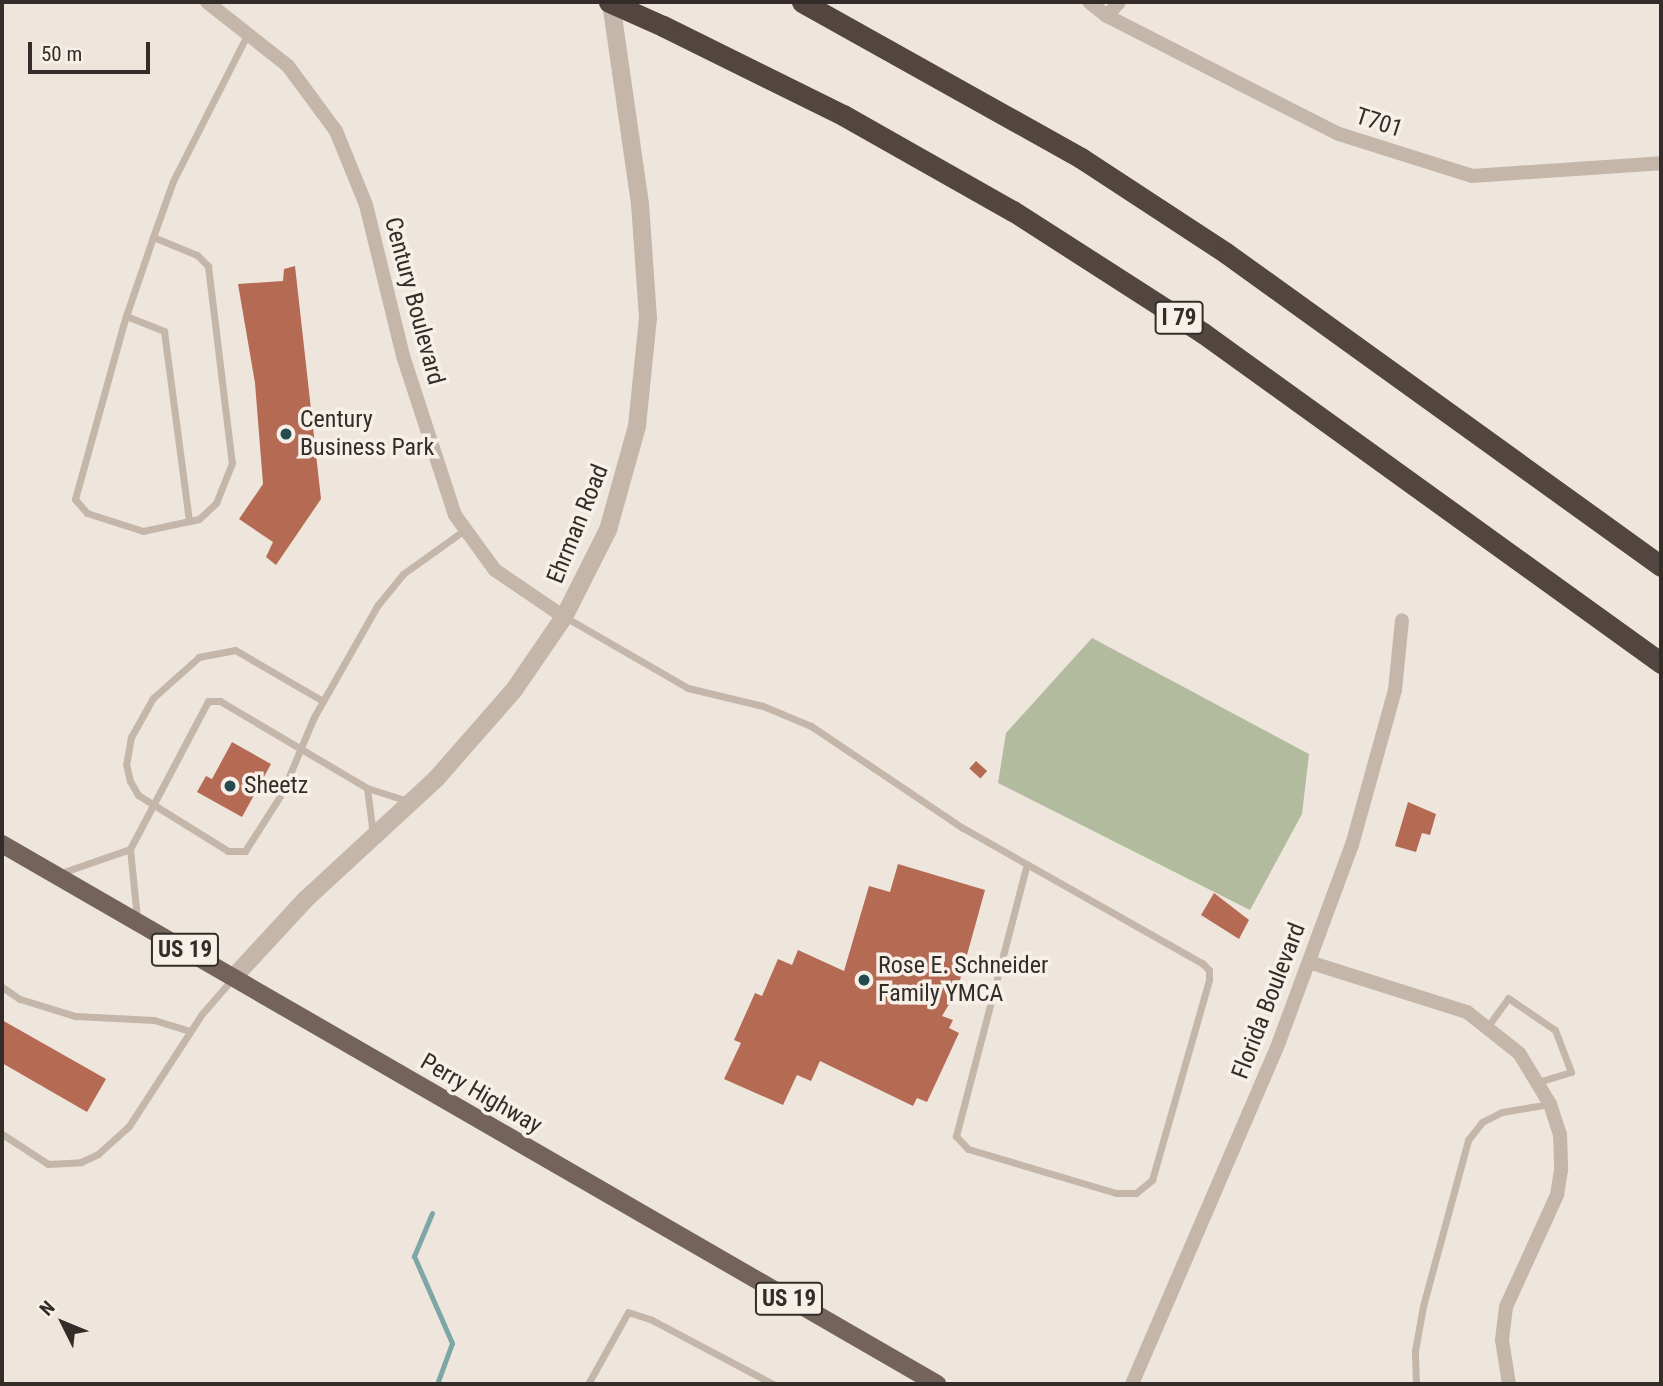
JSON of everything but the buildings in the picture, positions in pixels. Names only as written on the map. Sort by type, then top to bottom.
[{"type":"highway","name":"I 79","points":[[610,2],[843,115],[1024,218],[1203,334],[1661,663]]},
{"type":"highway","points":[[802,2],[1081,158],[1226,254],[1661,566]]},
{"type":"main road","name":"Perry Highway","points":[[2,844],[937,1384]]},
{"type":"street","name":"Century Boulevard","points":[[207,2],[250,31],[306,86],[348,154],[366,205],[410,382],[438,470],[463,531],[495,570],[564,617]]},
{"type":"street","name":"Ehrman Road","points":[[233,978],[306,899],[412,802],[514,690],[564,617],[596,559],[617,505],[645,372],[646,257],[610,2]]},
{"type":"street","name":"T701","points":[[1089,2],[1107,16],[1339,134],[1472,176],[1661,163]]},
{"type":"street","points":[[1107,16],[1119,2]]},
{"type":"street","name":"Florida Boulevard","points":[[1132,1384],[1183,1275],[1309,962],[1366,802],[1395,690],[1402,620]]},
{"type":"street","points":[[1309,962],[1433,998],[1488,1026],[1519,1054],[1539,1082],[1550,1104],[1560,1134],[1561,1170],[1557,1195],[1506,1307],[1502,1340],[1509,1384]]},
{"type":"lane","points":[[153,237],[197,255],[208,266],[232,463],[216,503],[199,519],[143,531],[87,513],[75,499],[126,316],[153,237],[173,181],[250,31]]},
{"type":"lane","points":[[126,316],[164,331],[189,521]]},
{"type":"lane","points":[[323,701],[235,650],[199,657],[153,698],[131,737],[126,764],[130,780],[138,795],[229,851],[245,850],[276,804],[323,701],[377,606],[395,585],[463,531]]},
{"type":"lane","points":[[564,617],[688,688],[763,706],[811,726],[900,789],[1209,970],[1152,1180],[1136,1193],[1116,1193],[968,1149],[957,1136],[1027,864]]},
{"type":"lane","points":[[137,922],[130,849],[208,701],[220,701],[368,788],[412,802]]},
{"type":"lane","points":[[368,788],[374,838]]},
{"type":"lane","points":[[56,875],[130,849]]},
{"type":"lane","points":[[2,1134],[48,1164],[81,1162],[98,1154],[129,1126],[190,1031],[233,978]]},
{"type":"lane","points":[[2,987],[20,999],[75,1016],[154,1020],[190,1031]]},
{"type":"lane","points":[[1488,1026],[1508,998],[1555,1030],[1571,1072],[1539,1082]]},
{"type":"lane","points":[[1416,1384],[1415,1351],[1423,1306],[1468,1140],[1482,1122],[1502,1112],[1550,1104]]},
{"type":"lane","points":[[588,1384],[628,1312],[773,1384]]},
{"type":"green space","points":[[1092,638],[1309,754],[1302,814],[1250,910],[998,783],[1006,733]]},
{"type":"waterway","points":[[432,1213],[414,1256],[452,1343],[437,1384]]},
{"type":"place","name":"Century Business Park","points":[[286,434]]},
{"type":"place","name":"Sheetz","points":[[230,786]]},
{"type":"place","name":"Rose E. Schneider Family YMCA","points":[[864,980]]}]
